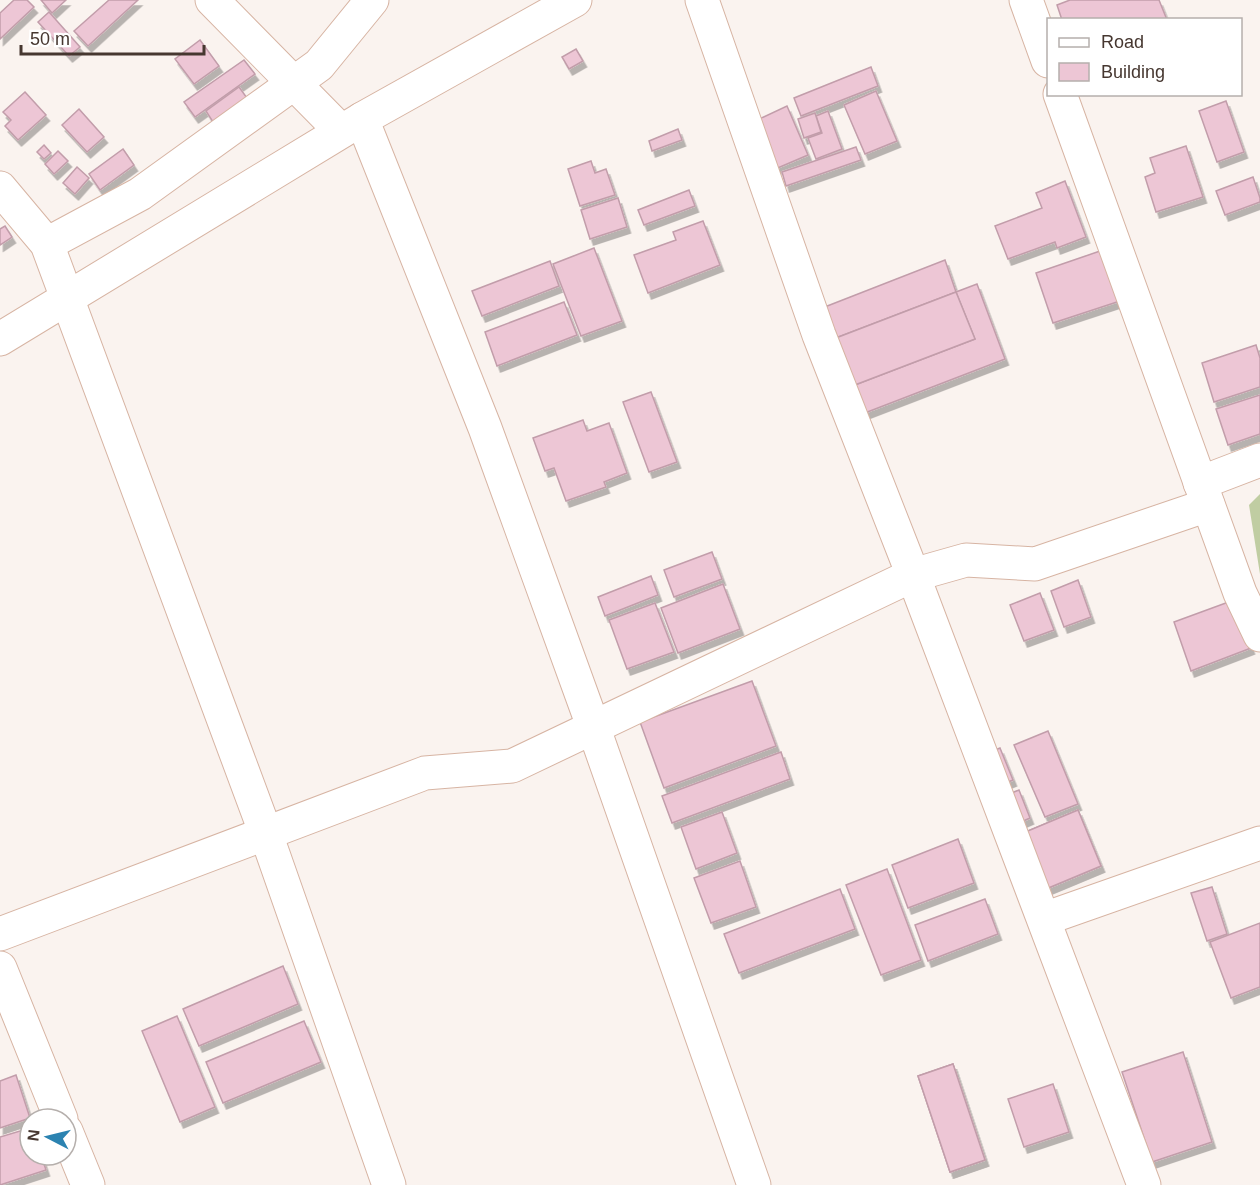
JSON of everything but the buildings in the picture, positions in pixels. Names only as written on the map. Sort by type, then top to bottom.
[{"type":"street","points":[[212,0],[294,84],[351,125],[485,428],[593,726],[754,1185]]},
{"type":"street","points":[[47,244],[140,194],[320,65],[372,0]]},
{"type":"street","points":[[0,339],[351,125],[575,0]]},
{"type":"street","points":[[702,0],[819,335],[914,575],[1144,1185]]},
{"type":"street","points":[[1026,0],[1047,58]]},
{"type":"street","points":[[1061,96],[1240,593],[1260,635]]},
{"type":"street","points":[[0,188],[47,244],[266,834],[389,1185]]},
{"type":"street","points":[[0,934],[425,773],[512,766],[914,575],[966,560],[1035,564],[1204,494],[1260,460]]},
{"type":"street","points":[[1044,920],[1260,843]]},
{"type":"street","points":[[0,968],[56,1107]]},
{"type":"street","points":[[78,1160],[88,1185]]},
{"type":"green space","points":[[1260,494],[1260,574],[1249,505]]}]
